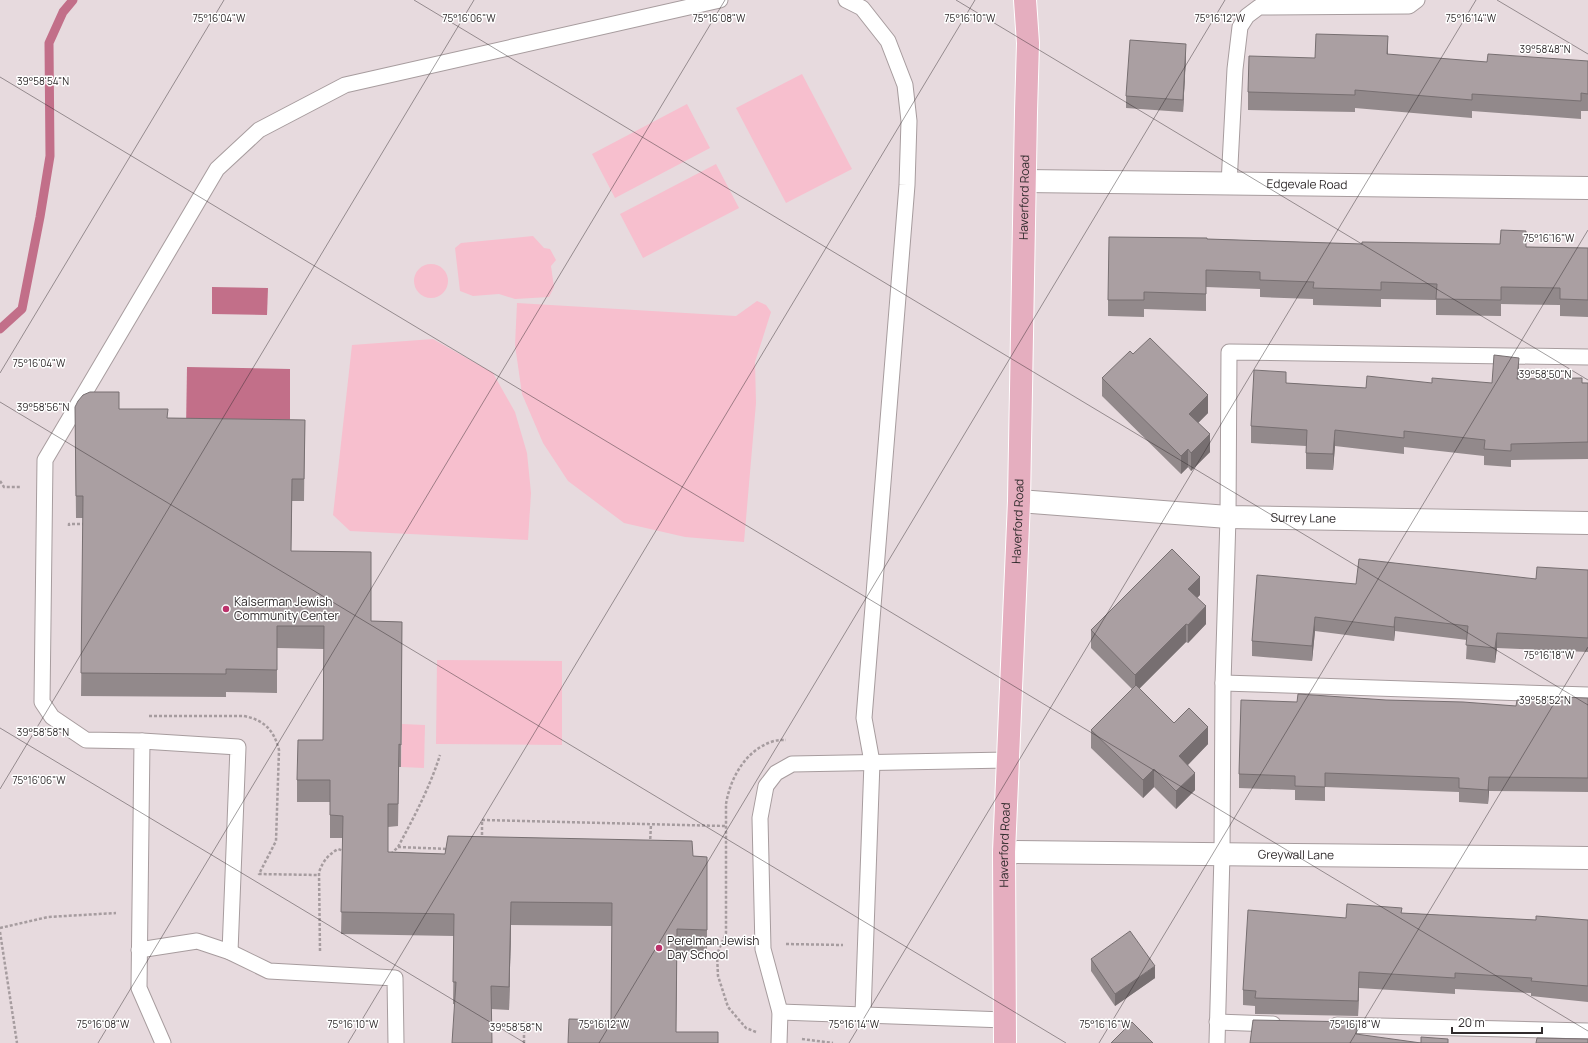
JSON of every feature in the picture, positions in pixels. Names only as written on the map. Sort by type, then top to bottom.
[{"type":"main road","name":"Haverford Road","points":[[1005,1043],[1004,852],[1019,501],[1028,43],[1025,0]]},
{"type":"street","name":"Edgevale Road","points":[[1025,181],[1588,188]]},
{"type":"street","name":"Surrey Lane","points":[[1019,501],[1228,517],[1588,523]]},
{"type":"street","name":"Greywall Lane","points":[[1004,852],[1588,858]]},
{"type":"lane","points":[[230,952],[238,747],[142,741],[86,740],[52,717],[42,702],[45,460],[217,169],[259,130],[345,85],[720,0]]},
{"type":"lane","points":[[846,0],[862,8],[888,41],[905,85],[909,121],[905,201],[864,718],[872,762],[864,1014]]},
{"type":"lane","points":[[1229,184],[1235,69],[1240,27],[1247,16],[1258,7],[1409,6],[1417,0]]},
{"type":"lane","points":[[1217,1043],[1222,854],[1223,683],[1228,517],[1230,352],[1588,357]]},
{"type":"lane","points":[[1223,683],[1588,695]]},
{"type":"lane","points":[[142,741],[139,988],[163,1043]]},
{"type":"lane","points":[[779,1043],[780,1012],[763,949],[760,818],[766,786],[776,773],[792,764],[1008,760]]},
{"type":"lane","points":[[139,950],[197,941],[230,952],[270,971],[395,978],[396,1043]]},
{"type":"lane","points":[[780,1012],[1005,1020]]},
{"type":"lane","points":[[1217,1022],[1288,1024]]},
{"type":"lane","points":[[1320,1025],[1588,1031]]},
{"type":"path","points":[[69,532],[69,524],[93,524]]},
{"type":"path","points":[[143,716],[244,716],[256,718],[264,724],[276,739],[279,750],[276,841],[259,874],[318,875]]},
{"type":"path","points":[[387,856],[398,847],[434,776],[440,755]]},
{"type":"path","points":[[482,841],[482,820],[725,826]]},
{"type":"path","points":[[650,848],[651,824]]},
{"type":"path","points":[[398,847],[450,849]]},
{"type":"path","points":[[320,951],[318,875],[323,862],[331,853],[338,849],[348,852]]},
{"type":"path","points":[[0,928],[48,917],[139,911]]},
{"type":"path","points":[[0,932],[17,1043]]},
{"type":"path","points":[[707,944],[732,945]]},
{"type":"path","points":[[783,944],[865,945]]},
{"type":"path","points":[[524,1021],[524,1043]]},
{"type":"path","points":[[798,1038],[833,1043]]},
{"type":"shaded area","points":[[802,74],[852,169],[786,203],[736,108]]},
{"type":"shaded area","points":[[687,104],[710,148],[615,198],[592,154]]},
{"type":"shaded area","points":[[716,164],[739,208],[643,258],[620,214]]},
{"type":"shaded area","points":[[533,236],[544,248],[550,249],[556,260],[551,266],[554,287],[549,297],[515,299],[499,294],[473,296],[460,291],[455,248],[461,243]]},
{"type":"shaded area","points":[[428,264],[434,264],[443,269],[447,275],[447,287],[443,293],[434,298],[428,298],[419,293],[414,284],[414,278],[419,269]]},
{"type":"shaded area","points":[[212,287],[268,288],[267,315],[212,314]]},
{"type":"shaded area","points":[[757,301],[766,305],[771,312],[755,362],[756,403],[744,542],[685,537],[624,523],[568,481],[543,443],[522,394],[515,345],[517,303],[736,316]]},
{"type":"shaded area","points":[[433,339],[493,373],[515,412],[527,453],[531,493],[528,540],[350,531],[333,515],[352,345]]},
{"type":"shaded area","points":[[187,367],[290,369],[290,425],[186,429]]},
{"type":"shaded area","points":[[437,660],[562,661],[562,745],[436,744]]},
{"type":"shaded area","points":[[402,724],[425,725],[424,768],[401,767]]},
{"type":"building","points":[[1316,34],[1388,36],[1387,54],[1487,62],[1488,54],[1588,61],[1588,94],[1581,93],[1581,101],[1472,94],[1472,100],[1355,90],[1355,95],[1248,92],[1249,56],[1315,58]]},
{"type":"building","points":[[1130,40],[1186,44],[1183,100],[1126,96]]},
{"type":"building","points":[[1501,230],[1526,231],[1526,247],[1588,248],[1588,300],[1560,299],[1560,288],[1501,287],[1501,300],[1436,299],[1437,284],[1381,282],[1381,290],[1313,288],[1314,282],[1260,280],[1260,272],[1206,270],[1206,294],[1144,292],[1144,300],[1108,300],[1109,237],[1207,238],[1362,244],[1362,242],[1500,244]]},
{"type":"building","points":[[1150,338],[1208,395],[1189,414],[1210,434],[1191,453],[1188,449],[1181,456],[1102,378],[1130,351],[1133,354]]},
{"type":"building","points":[[1494,355],[1519,358],[1517,379],[1582,378],[1582,383],[1588,383],[1588,442],[1511,444],[1511,451],[1484,449],[1485,440],[1404,431],[1404,438],[1335,430],[1333,454],[1306,453],[1307,430],[1251,426],[1254,370],[1286,372],[1286,383],[1366,388],[1367,376],[1432,383],[1432,378],[1492,383]]},
{"type":"building","points":[[90,392],[119,392],[119,409],[168,409],[167,418],[305,420],[304,479],[292,479],[291,551],[371,552],[371,621],[402,622],[401,745],[399,744],[398,804],[388,804],[388,852],[445,854],[448,836],[692,841],[693,856],[707,857],[707,930],[677,929],[676,1032],[718,1032],[718,1043],[568,1043],[569,1019],[611,1020],[612,903],[511,902],[509,987],[491,986],[492,1043],[452,1043],[456,982],[453,982],[454,914],[341,912],[343,816],[330,815],[330,780],[297,780],[298,740],[323,740],[324,626],[277,626],[277,670],[226,669],[226,674],[81,673],[83,496],[76,496],[75,407],[83,395]]},
{"type":"building","points":[[1172,549],[1200,577],[1188,589],[1206,606],[1135,675],[1091,630]]},
{"type":"building","points":[[1359,559],[1536,579],[1537,567],[1588,570],[1588,638],[1497,633],[1495,648],[1466,645],[1468,626],[1395,617],[1394,627],[1315,617],[1312,646],[1252,641],[1257,575],[1356,584]]},
{"type":"building","points":[[1136,685],[1174,723],[1189,708],[1208,727],[1179,756],[1195,773],[1176,791],[1154,769],[1143,780],[1091,730]]},
{"type":"building","points":[[1298,694],[1516,706],[1517,700],[1556,700],[1556,697],[1588,698],[1588,778],[1489,777],[1488,790],[1459,788],[1459,778],[1325,773],[1325,787],[1295,786],[1295,776],[1239,774],[1241,700],[1297,702]]},
{"type":"building","points":[[1347,904],[1402,908],[1401,913],[1536,920],[1536,916],[1588,920],[1588,986],[1531,981],[1532,978],[1455,973],[1455,978],[1359,972],[1358,1001],[1255,998],[1256,991],[1243,990],[1248,910],[1346,918]]},
{"type":"building","points":[[1130,931],[1155,966],[1115,994],[1091,959]]},
{"type":"building","points":[[1253,1020],[1357,1022],[1356,1034],[1421,1043],[1250,1043]]},
{"type":"building","points":[[1132,1022],[1153,1043],[1111,1043]]},
{"type":"building","points":[[1421,1037],[1448,1039],[1448,1043],[1421,1043]]},
{"type":"building","points":[[1537,1038],[1588,1039],[1588,1043],[1536,1043]]},
{"type":"waterway","points":[[0,329],[22,309],[50,156],[49,43],[63,12],[73,0]]},
{"type":"place","name":"Kalserman Jewish Community Center","points":[[226,609]]},
{"type":"place","name":"Perelman Jewish Day School","points":[[659,948]]}]
